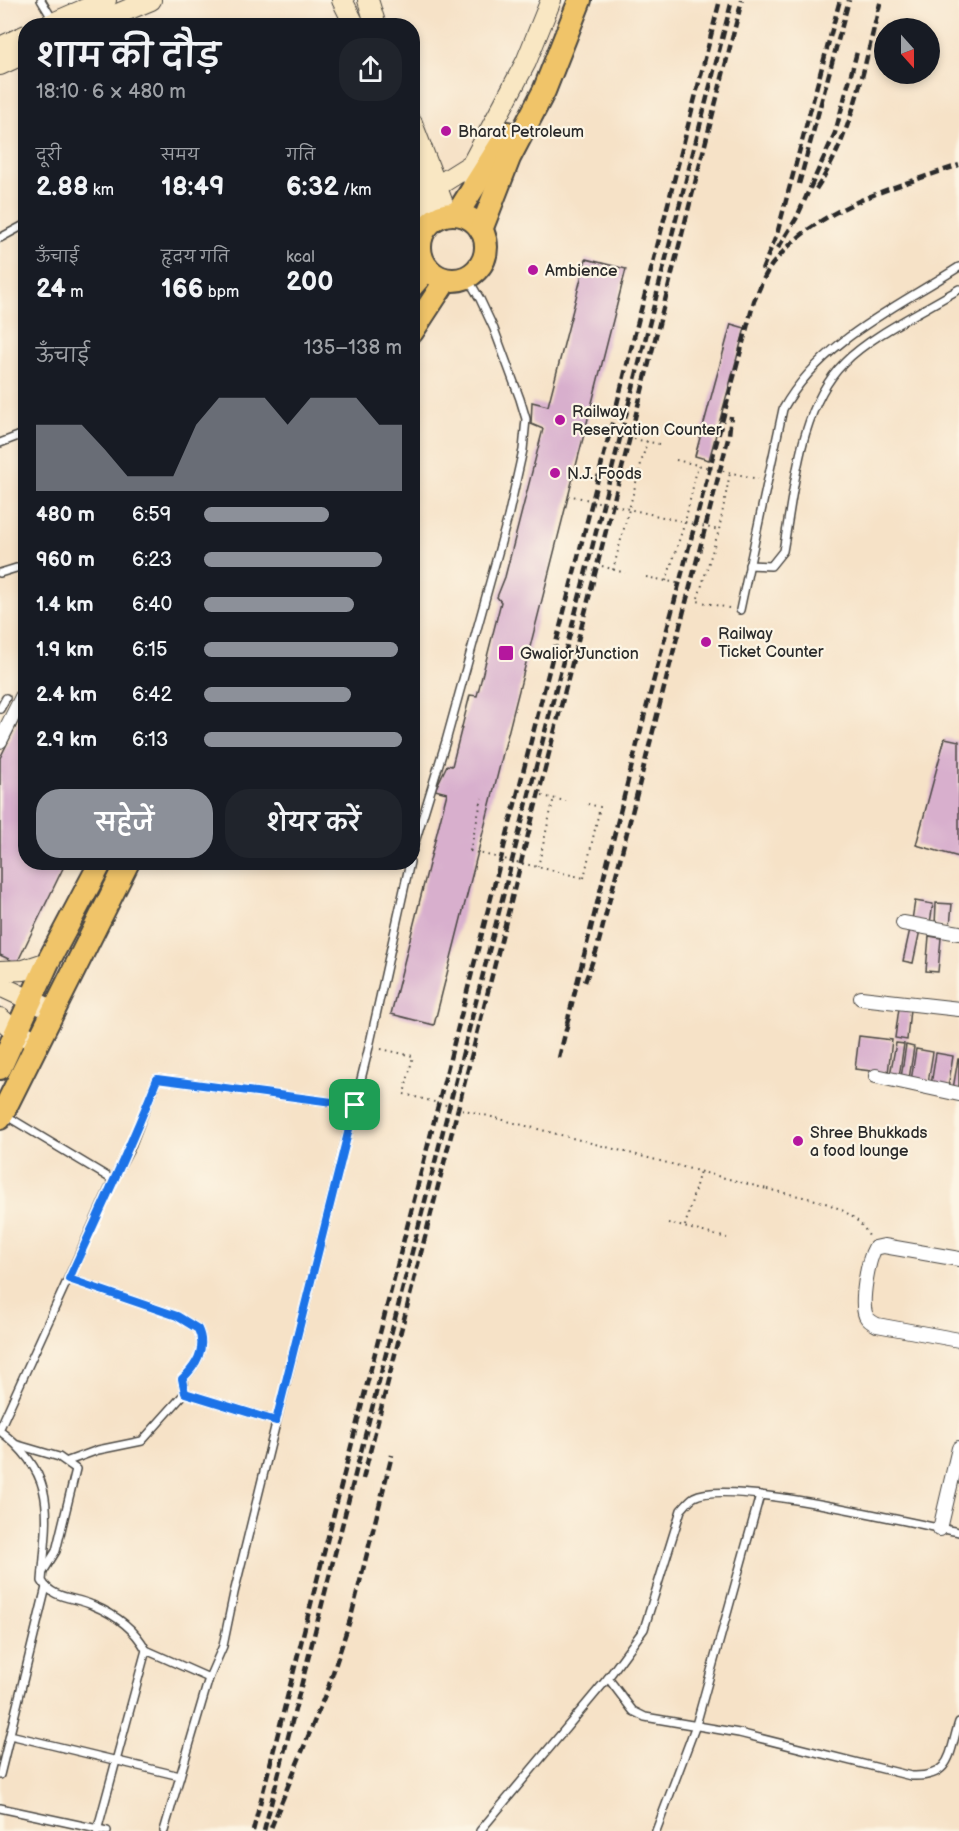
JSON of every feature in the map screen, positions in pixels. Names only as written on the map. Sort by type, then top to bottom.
[{"type":"main road","points":[[64,18],[106,0]]},
{"type":"main road","points":[[108,18],[151,0]]},
{"type":"main road","points":[[342,0],[351,18]]},
{"type":"main road","points":[[368,0],[374,18]]},
{"type":"main road","points":[[437,186],[472,164],[526,62],[551,0]]},
{"type":"main road","points":[[420,245],[426,227],[446,216],[474,188],[511,129],[550,47],[567,0]]},
{"type":"main road","points":[[481,230],[509,158],[544,91],[580,0]]},
{"type":"main road","points":[[0,47],[18,39]]},
{"type":"main road","points":[[0,65],[18,57]]},
{"type":"main road","points":[[420,143],[446,216]]},
{"type":"main road","points":[[472,164],[474,188]]},
{"type":"main road","points":[[420,178],[446,216],[470,219],[481,230],[486,251],[476,271],[438,278]]},
{"type":"main road","points":[[420,250],[438,278]]},
{"type":"main road","points":[[420,315],[438,278]]},
{"type":"main road","points":[[0,1068],[8,1024],[31,1000],[48,962],[97,870]]},
{"type":"main road","points":[[1,1115],[124,870]]},
{"type":"main road","points":[[0,971],[24,970],[48,962]]},
{"type":"main road","points":[[0,986],[54,1011]]},
{"type":"main road","points":[[8,1024],[38,1042]]},
{"type":"street","points":[[0,741],[18,704]]},
{"type":"street","points":[[903,923],[959,933]]},
{"type":"street","points":[[861,998],[959,1009]]},
{"type":"street","points":[[876,1076],[959,1094]]},
{"type":"street","points":[[959,1259],[885,1246],[875,1248],[870,1257],[864,1305],[867,1317],[877,1325],[959,1340]]},
{"type":"street","points":[[940,1529],[959,1448]]},
{"type":"lane","points":[[41,0],[48,18]]},
{"type":"lane","points":[[0,238],[18,228]]},
{"type":"lane","points":[[740,610],[783,409],[797,384],[811,367],[854,333],[959,267]]},
{"type":"lane","points":[[420,813],[446,741],[508,517],[523,450],[526,419],[494,329],[438,278]]},
{"type":"lane","points":[[749,565],[771,566],[783,551],[805,435],[822,392],[832,377],[844,362],[861,348],[959,289]]},
{"type":"lane","points":[[0,443],[18,437]]},
{"type":"lane","points":[[0,573],[18,567]]},
{"type":"lane","points":[[0,709],[6,698]]},
{"type":"lane","points":[[164,1831],[208,1678],[223,1646],[369,1047],[408,870]]},
{"type":"lane","points":[[208,1678],[146,1650],[141,1640],[117,1618],[92,1604],[53,1593],[46,1587],[42,1581],[47,1527],[46,1496],[39,1477],[18,1445],[0,1430],[113,1180],[130,1149],[157,1079],[355,1105]]},
{"type":"lane","points":[[1,1115],[113,1180]]},
{"type":"lane","points":[[69,1279],[177,1316],[198,1329],[201,1343],[200,1353],[195,1368],[182,1379],[185,1393]]},
{"type":"lane","points":[[185,1393],[276,1421]]},
{"type":"lane","points":[[68,1461],[98,1450],[142,1441],[185,1393]]},
{"type":"lane","points":[[18,1445],[68,1461],[77,1474],[57,1551],[43,1572]]},
{"type":"lane","points":[[480,1831],[608,1678],[644,1629],[681,1510],[693,1497],[707,1493],[760,1495],[847,1509],[959,1532]]},
{"type":"lane","points":[[656,1831],[696,1725],[760,1495]]},
{"type":"lane","points":[[0,1774],[46,1587]]},
{"type":"lane","points":[[98,1830],[146,1650]]},
{"type":"lane","points":[[608,1678],[633,1711],[645,1717],[696,1725],[922,1777],[934,1775],[943,1770],[959,1722]]},
{"type":"lane","points":[[10,1735],[180,1776]]},
{"type":"lane","points":[[0,1808],[107,1831]]},
{"type":"path","points":[[634,439],[659,444]]},
{"type":"path","points":[[613,570],[646,441]]},
{"type":"path","points":[[676,460],[766,481]]},
{"type":"path","points":[[666,581],[685,522],[698,465]]},
{"type":"path","points":[[730,473],[719,530],[698,602],[740,610]]},
{"type":"path","points":[[568,495],[719,530]]},
{"type":"path","points":[[602,566],[626,573]]},
{"type":"path","points":[[646,577],[677,583]]},
{"type":"path","points":[[542,796],[566,801]]},
{"type":"path","points":[[538,867],[554,797]]},
{"type":"path","points":[[482,798],[470,850],[584,878],[600,807],[588,804]]},
{"type":"path","points":[[369,1047],[413,1056],[404,1094],[841,1208],[863,1225],[875,1248]]},
{"type":"path","points":[[684,1227],[700,1171]]},
{"type":"path","points":[[668,1223],[728,1238]]},
{"type":"building","points":[[586,259],[626,269],[434,1025],[391,1014],[447,793],[435,790],[447,765],[452,766],[470,695],[477,696],[501,602],[497,597],[505,577],[543,429],[531,424],[532,402],[548,406]]},
{"type":"building","points":[[731,324],[745,328],[709,460],[695,456]]},
{"type":"building","points":[[18,722],[18,870],[62,870],[17,963],[0,955],[0,758]]},
{"type":"building","points":[[945,738],[959,741],[959,857],[916,845]]},
{"type":"building","points":[[915,901],[933,904],[930,923],[912,920]]},
{"type":"building","points":[[936,903],[952,904],[950,926],[935,925]]},
{"type":"building","points":[[910,929],[920,930],[913,963],[903,961]]},
{"type":"building","points":[[929,936],[941,938],[938,972],[926,971]]},
{"type":"building","points":[[899,1008],[910,1009],[907,1040],[895,1038]]},
{"type":"building","points":[[859,1036],[892,1040],[888,1073],[855,1069]]},
{"type":"building","points":[[896,1043],[904,1044],[899,1077],[890,1075]]},
{"type":"building","points":[[906,1045],[914,1047],[909,1079],[901,1078]]},
{"type":"building","points":[[916,1049],[933,1052],[928,1083],[911,1081]]},
{"type":"building","points":[[936,1053],[953,1056],[948,1088],[931,1085]]},
{"type":"building","points":[[959,1059],[959,1090],[953,1089]]},
{"type":"railway","points":[[253,1831],[720,0]]},
{"type":"railway","points":[[264,1831],[732,0]]},
{"type":"railway","points":[[363,1479],[742,0]]},
{"type":"railway","points":[[762,270],[777,234],[840,0]]},
{"type":"railway","points":[[799,184],[849,0]]},
{"type":"railway","points":[[816,189],[840,145],[849,121],[881,0]]},
{"type":"railway","points":[[778,248],[796,219],[835,133],[857,52]]},
{"type":"railway","points":[[567,1023],[646,709],[754,301],[763,280],[771,265],[793,242],[836,212],[884,191],[959,165]]},
{"type":"railway","points":[[585,982],[597,949],[729,435],[731,416]]},
{"type":"railway","points":[[559,1058],[569,1018]]},
{"type":"railway","points":[[271,1828],[329,1685],[351,1617],[392,1455]]},
{"type":"place","name":"Bharat Petroleum","points":[[446,131]]},
{"type":"place","name":"Ambience","points":[[533,270]]},
{"type":"place","name":"Railway Reservation Counter","points":[[560,420]]},
{"type":"place","name":"N.J. Foods","points":[[555,473]]},
{"type":"place","name":"Railway Ticket Counter","points":[[706,642]]},
{"type":"place","name":"Gwalior Junction","points":[[506,653]]},
{"type":"place","name":"Shree Bhukkads a food lounge","points":[[798,1141]]},
{"type":"route","points":[[157,1079],[355,1105],[276,1421],[185,1393],[182,1379],[195,1368],[200,1353],[201,1343],[198,1329],[177,1316],[69,1279],[113,1180],[130,1149],[157,1079]]}]
